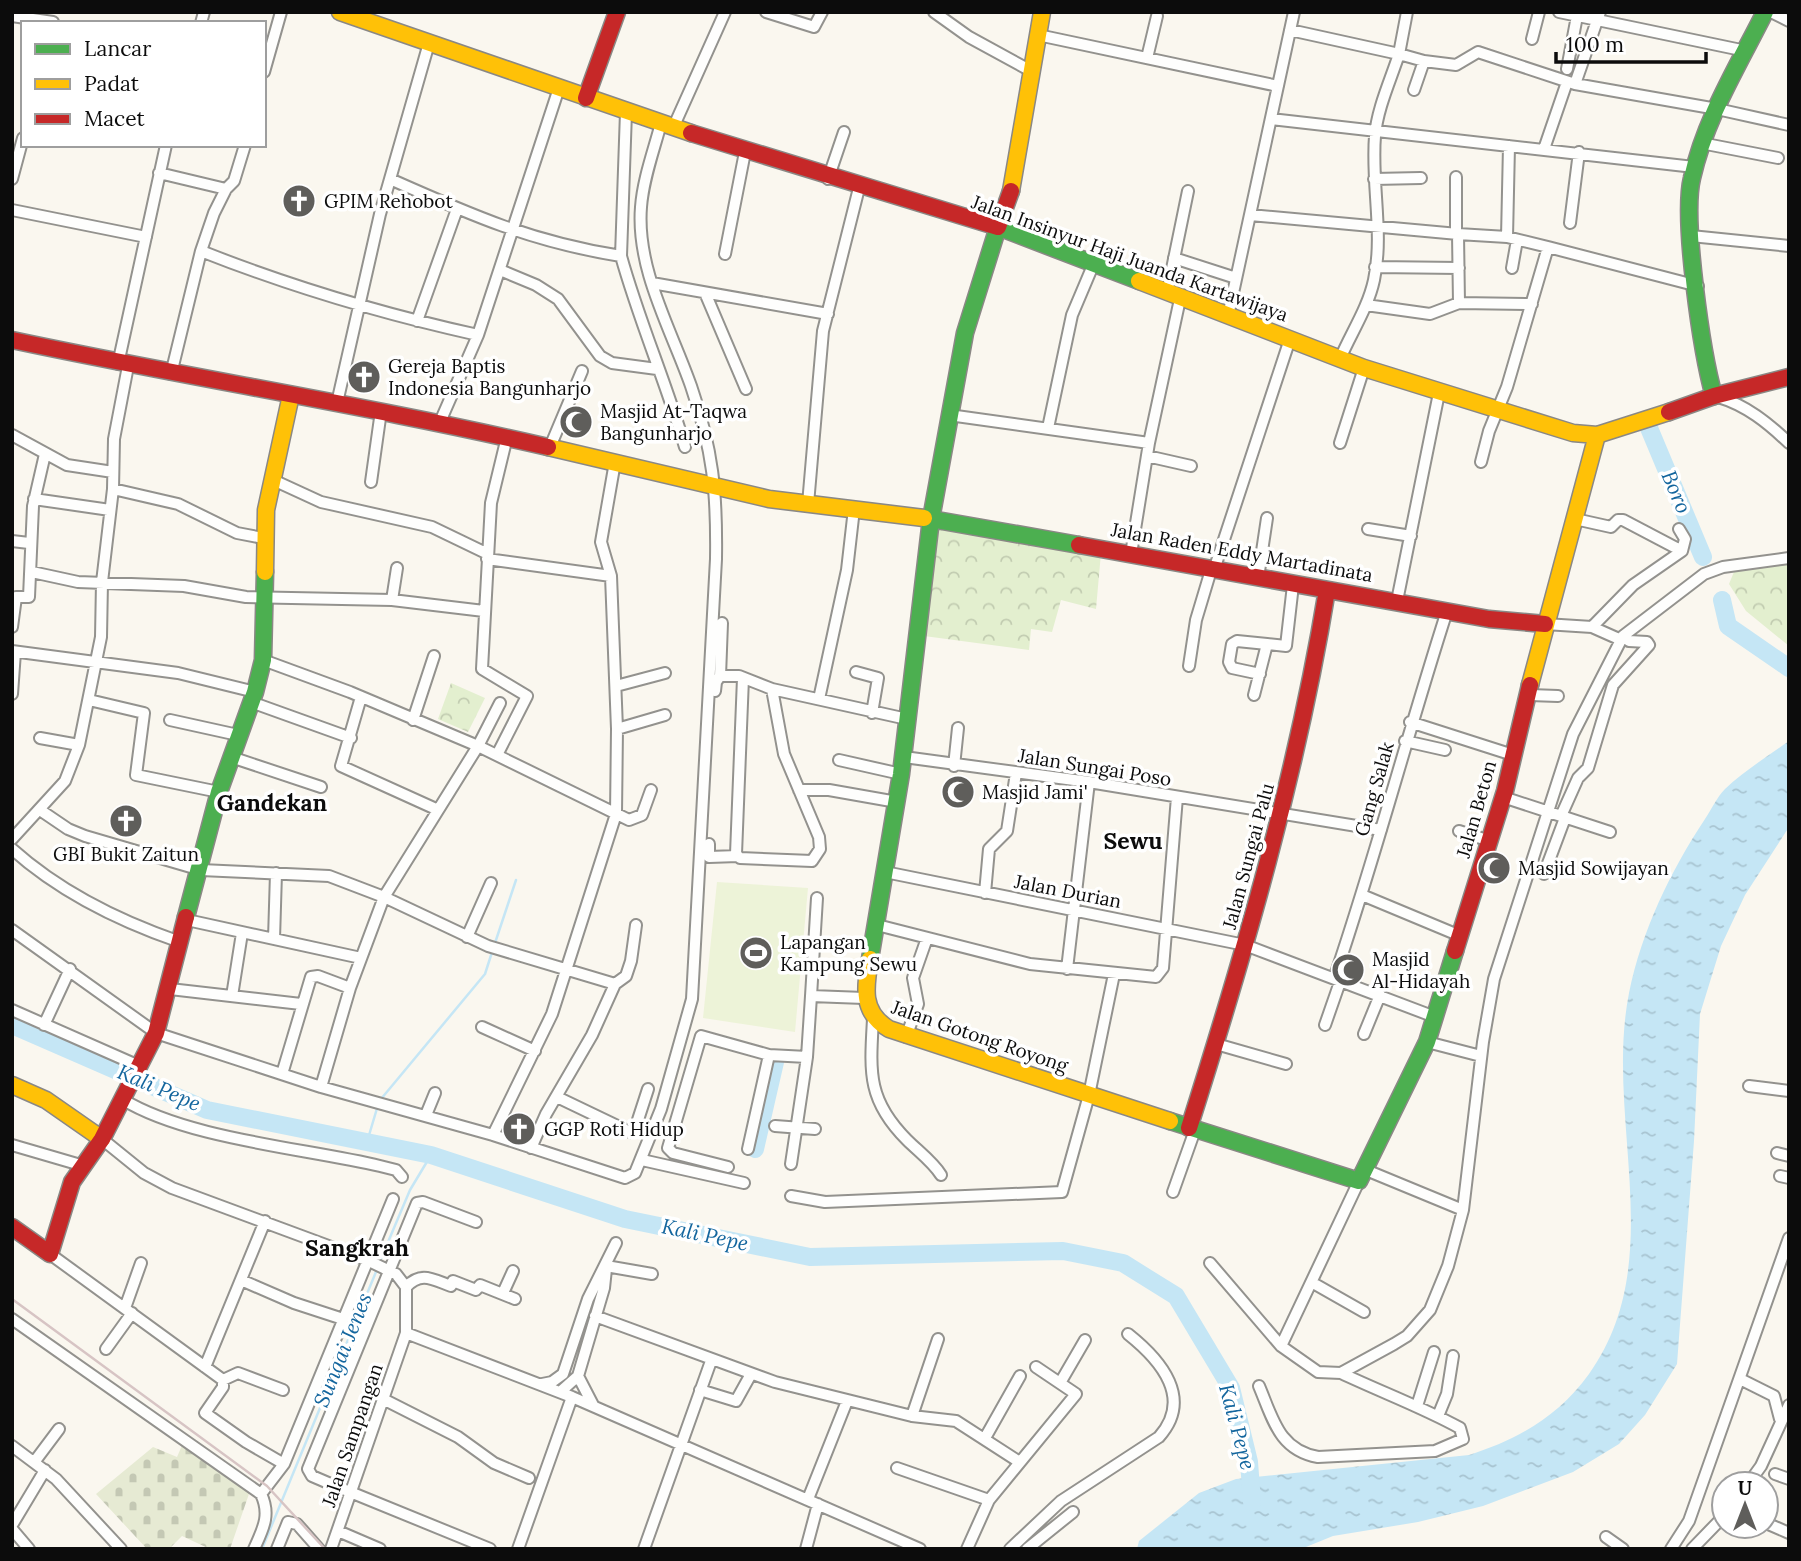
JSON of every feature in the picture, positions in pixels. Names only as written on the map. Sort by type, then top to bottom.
[{"type":"main road","name":"Jalan Insinyur Haji Juanda Kartawijaya","points":[[340,12],[745,152],[828,179],[998,227],[1340,359],[1439,393],[1504,399],[1573,433],[1597,435],[1714,396],[1789,377]]},
{"type":"main road","points":[[586,98],[617,12]]},
{"type":"main road","points":[[864,998],[904,758],[932,519],[949,415],[975,298],[1010,194],[1042,12]]},
{"type":"main road","points":[[1714,396],[1707,372],[1690,236],[1689,199],[1701,143],[1765,12]]},
{"type":"main road","name":"Jalan Raden Eddy Martadinata","points":[[12,340],[123,365],[440,422],[717,487],[808,503],[932,519],[1489,619],[1545,624]]},
{"type":"main road","points":[[12,1227],[50,1254],[64,1200],[102,1139],[156,1033],[170,989],[219,792],[253,697],[263,660],[264,538],[271,479],[291,395]]},
{"type":"main road","name":"Jalan Beton","points":[[1362,1175],[1427,1042],[1435,1017],[1458,935],[1503,797],[1530,695],[1545,624],[1597,435]]},
{"type":"main road","name":"Jalan Sungai Palu","points":[[1192,1129],[1282,813],[1313,683],[1326,590]]},
{"type":"main road","name":"Jalan Gotong Royong","points":[[864,998],[873,1019],[880,1027],[906,1037],[1192,1129],[1362,1175]]},
{"type":"main road","points":[[12,1085],[46,1100],[102,1139]]},
{"type":"main road","points":[[33,1243],[55,1233]]},
{"type":"street","points":[[266,65],[281,12]]},
{"type":"street","points":[[12,930],[156,1033],[321,1087],[493,1135],[625,1178],[635,1173],[661,1109],[684,1031],[696,967],[716,559],[717,487],[709,445],[691,388],[652,283],[642,236],[641,207],[667,126],[725,12]]},
{"type":"street","points":[[766,12],[814,27],[822,12]]},
{"type":"street","points":[[934,12],[1032,78]]},
{"type":"street","points":[[1228,316],[1294,12]]},
{"type":"street","points":[[1340,359],[1366,305],[1375,267],[1375,132],[1399,54],[1407,12]]},
{"type":"street","points":[[1532,39],[1539,12]]},
{"type":"street","points":[[1559,12],[1577,16],[1599,16],[1746,51]]},
{"type":"street","points":[[1770,12],[1789,21]]},
{"type":"street","points":[[12,16],[46,21]]},
{"type":"street","points":[[1147,58],[1157,16]]},
{"type":"street","points":[[1567,69],[1577,16]]},
{"type":"street","points":[[1544,149],[1599,16]]},
{"type":"street","points":[[1290,30],[1451,66],[1478,52],[1571,83],[1789,125]]},
{"type":"street","points":[[1038,35],[1279,86]]},
{"type":"street","points":[[337,403],[390,178],[429,43]]},
{"type":"street","points":[[1414,90],[1424,61]]},
{"type":"street","points":[[440,422],[478,335],[559,88]]},
{"type":"street","points":[[626,112],[621,256],[685,447]]},
{"type":"street","points":[[1271,119],[1694,167]]},
{"type":"street","points":[[828,179],[844,132]]},
{"type":"street","points":[[1701,143],[1778,158]]},
{"type":"street","points":[[12,179],[21,145]]},
{"type":"street","points":[[1509,146],[1511,268]]},
{"type":"street","points":[[12,839],[69,775],[89,700],[102,624],[102,582],[123,365],[166,147]]},
{"type":"street","points":[[171,374],[201,251],[226,189],[234,181],[244,147]]},
{"type":"street","points":[[725,254],[745,152]]},
{"type":"street","points":[[1570,223],[1579,152]]},
{"type":"street","points":[[159,173],[226,189]]},
{"type":"street","points":[[1456,177],[1460,303]]},
{"type":"street","points":[[390,178],[512,232],[561,245],[621,256]]},
{"type":"street","points":[[1374,179],[1421,178]]},
{"type":"street","points":[[808,503],[815,395],[828,314],[859,188]]},
{"type":"street","points":[[1131,554],[1174,296],[1170,276],[1188,191]]},
{"type":"street","points":[[417,321],[457,209]]},
{"type":"street","points":[[12,211],[146,237]]},
{"type":"street","points":[[1250,215],[1512,239],[1698,286]]},
{"type":"street","points":[[1690,236],[1789,246]]},
{"type":"street","points":[[1481,462],[1489,431],[1504,399],[1548,247]]},
{"type":"street","points":[[201,251],[273,280],[358,306],[478,335]]},
{"type":"street","points":[[1173,261],[1234,289]]},
{"type":"street","points":[[1048,428],[1072,315],[1094,263]]},
{"type":"street","points":[[1375,267],[1459,268]]},
{"type":"street","points":[[499,270],[536,285],[558,299],[600,356],[612,363],[657,369]]},
{"type":"street","points":[[652,283],[706,295],[828,314]]},
{"type":"street","points":[[706,295],[746,389]]},
{"type":"street","points":[[1366,305],[1430,314],[1460,303],[1532,304]]},
{"type":"street","points":[[1189,666],[1196,620],[1290,339]]},
{"type":"street","points":[[1340,443],[1364,368]]},
{"type":"street","points":[[550,447],[582,371]]},
{"type":"street","points":[[1397,601],[1439,393]]},
{"type":"street","points":[[1714,396],[1752,413],[1789,443]]},
{"type":"street","points":[[371,482],[381,411]]},
{"type":"street","points":[[949,415],[1149,443]]},
{"type":"street","points":[[12,435],[77,468],[113,472]]},
{"type":"street","points":[[496,755],[527,696],[483,671],[491,503],[507,437]]},
{"type":"street","points":[[45,454],[34,499],[29,543],[28,568],[32,572],[78,582],[184,586],[220,594],[264,597],[392,600],[484,611]]},
{"type":"street","points":[[1147,456],[1191,466]]},
{"type":"street","points":[[493,1135],[552,1014],[616,814],[617,729],[611,576],[601,542],[615,462]]},
{"type":"street","points":[[271,479],[321,502],[432,527],[487,556],[611,576]]},
{"type":"street","points":[[113,489],[178,504],[237,533],[264,538]]},
{"type":"street","points":[[34,499],[110,510]]},
{"type":"street","points":[[819,699],[846,570],[854,509]]},
{"type":"street","points":[[1258,578],[1268,518]]},
{"type":"street","points":[[1575,519],[1611,527],[1618,520],[1623,520],[1682,551]]},
{"type":"street","points":[[1368,529],[1411,536]]},
{"type":"street","points":[[1592,627],[1633,585],[1682,551],[1685,539],[1679,529]]},
{"type":"street","points":[[12,541],[29,543]]},
{"type":"street","points":[[1210,1263],[1282,1346],[1309,1368],[1329,1374],[1341,1373],[1407,1336],[1430,1310],[1448,1266],[1463,1210],[1481,1056],[1494,979],[1573,734],[1621,638],[1704,574],[1723,567],[1789,558]]},
{"type":"street","points":[[392,600],[397,568]]},
{"type":"street","points":[[12,627],[16,597],[29,597],[32,572]]},
{"type":"street","points":[[1260,674],[1232,668],[1229,662],[1232,644],[1237,641],[1286,646],[1293,585]]},
{"type":"street","name":"Gang Salak","points":[[1325,1024],[1410,722],[1447,611]]},
{"type":"street","points":[[722,623],[720,676],[716,682],[709,856],[812,861],[818,857],[819,836],[784,754],[772,690]]},
{"type":"street","points":[[1544,874],[1578,778],[1588,768],[1614,685],[1649,645],[1647,642],[1629,641],[1592,627],[1545,624]]},
{"type":"street","points":[[1254,695],[1267,644]]},
{"type":"street","points":[[12,694],[14,652],[97,662],[178,673],[253,697],[351,738]]},
{"type":"street","points":[[413,720],[434,656]]},
{"type":"street","points":[[263,660],[478,746],[629,820],[638,819],[651,790]]},
{"type":"street","points":[[856,672],[878,678],[872,713]]},
{"type":"street","points":[[616,687],[665,673]]},
{"type":"street","points":[[720,676],[743,678],[772,690],[907,719]]},
{"type":"street","points":[[738,856],[743,678]]},
{"type":"street","points":[[1530,695],[1558,696]]},
{"type":"street","points":[[361,698],[342,766],[436,809]]},
{"type":"street","points":[[89,700],[144,713],[136,775],[219,792]]},
{"type":"street","points":[[321,1087],[350,988],[384,897],[436,809],[478,746],[500,703]]},
{"type":"street","points":[[617,729],[665,715]]},
{"type":"street","points":[[170,720],[238,735]]},
{"type":"street","points":[[1410,722],[1513,755]]},
{"type":"street","points":[[954,766],[958,728]]},
{"type":"street","points":[[40,738],[79,745]]},
{"type":"street","points":[[1405,741],[1445,750]]},
{"type":"street","points":[[231,757],[321,787]]},
{"type":"street","name":"Jalan Sungai Poso","points":[[904,758],[1089,782],[1381,830]]},
{"type":"street","points":[[839,760],[901,774]]},
{"type":"street","points":[[985,893],[989,849],[1007,831],[1016,773]]},
{"type":"street","points":[[1067,969],[1089,782]]},
{"type":"street","points":[[799,790],[829,790],[897,802]]},
{"type":"street","points":[[877,925],[1030,964],[1156,977],[1161,974],[1177,797]]},
{"type":"street","points":[[1503,797],[1610,832]]},
{"type":"street","points":[[40,810],[68,829],[85,836],[201,870],[329,876],[384,897],[488,946],[615,984],[622,981],[632,961],[636,925]]},
{"type":"street","points":[[1459,831],[1490,841]]},
{"type":"street","points":[[12,849],[37,870],[83,901],[180,942]]},
{"type":"street","name":"Jalan Durian","points":[[885,872],[1245,945],[1435,1017]]},
{"type":"street","points":[[274,939],[276,873]]},
{"type":"street","points":[[467,937],[491,883]]},
{"type":"street","points":[[1362,895],[1458,935]]},
{"type":"street","points":[[791,1164],[807,1057],[817,898]]},
{"type":"street","points":[[187,920],[361,958]]},
{"type":"street","points":[[232,996],[242,933]]},
{"type":"street","points":[[906,1037],[918,1004],[913,978],[927,938]]},
{"type":"street","points":[[44,1025],[70,969]]},
{"type":"street","points":[[791,1196],[825,1202],[962,1194],[1061,1192],[1065,1187],[1089,1095],[1114,974]]},
{"type":"street","points":[[282,1074],[301,1004],[312,976],[350,988]]},
{"type":"street","points":[[531,1148],[592,1035],[615,984]]},
{"type":"street","points":[[170,989],[301,1004]]},
{"type":"street","points":[[1364,1034],[1380,995]]},
{"type":"street","points":[[811,996],[864,998]]},
{"type":"street","points":[[12,1010],[138,1068]]},
{"type":"street","points":[[873,1019],[873,1086],[877,1103],[904,1137],[941,1175]]},
{"type":"street","points":[[482,1027],[535,1051]]},
{"type":"street","points":[[728,1167],[673,1153],[668,1148],[701,1036],[769,1055],[807,1057]]},
{"type":"street","points":[[1427,1042],[1481,1056]]},
{"type":"street","points":[[1216,1044],[1286,1065]]},
{"type":"street","points":[[748,1149],[769,1055]]},
{"type":"street","points":[[1749,1086],[1789,1091]]},
{"type":"street","points":[[557,1097],[630,1132],[636,1126],[648,1088]]},
{"type":"street","points":[[426,1115],[435,1093]]},
{"type":"street","points":[[124,1096],[148,1112],[186,1125],[368,1163],[396,1170],[402,1177]]},
{"type":"street","points":[[775,1126],[815,1129]]},
{"type":"street","points":[[1173,1192],[1192,1129]]},
{"type":"street","points":[[102,1139],[144,1173],[172,1188],[368,1261],[396,1274],[406,1287],[414,1279],[425,1276],[451,1286],[453,1281],[476,1290],[480,1285],[515,1299]]},
{"type":"street","points":[[12,1145],[84,1166]]},
{"type":"street","points":[[1777,1153],[1789,1156]]},
{"type":"street","points":[[642,1160],[744,1183]]},
{"type":"street","points":[[1282,1346],[1362,1175],[1463,1210]]},
{"type":"street","points":[[261,1494],[284,1464],[393,1199]]},
{"type":"street","points":[[476,1222],[419,1201],[386,1269],[308,1469],[312,1476],[490,1549]]},
{"type":"street","points":[[205,1367],[265,1221]]},
{"type":"street","points":[[1671,1549],[1689,1521],[1789,1238]]},
{"type":"street","points":[[539,1384],[552,1382],[564,1374],[589,1299],[616,1243]]},
{"type":"street","points":[[50,1254],[223,1380]]},
{"type":"street","points":[[106,1349],[128,1311],[141,1263]]},
{"type":"street","points":[[606,1266],[652,1275]]},
{"type":"street","points":[[560,1392],[570,1386],[578,1376],[596,1316],[606,1266]]},
{"type":"street","points":[[503,1293],[513,1271]]},
{"type":"street","points":[[241,1280],[343,1320]]},
{"type":"street","points":[[1313,1283],[1364,1312]]},
{"type":"street","name":"Jalan Sampangan","points":[[331,1549],[406,1333],[406,1287]]},
{"type":"street","points":[[596,1316],[751,1374],[912,1416],[956,1421],[1018,1461]]},
{"type":"street","points":[[12,1319],[261,1494],[265,1503],[266,1522],[254,1549]]},
{"type":"street","points":[[406,1333],[594,1406],[920,1549]]},
{"type":"street","points":[[1010,1549],[1061,1501],[1159,1437],[1171,1424],[1175,1410],[1172,1389],[1153,1356],[1129,1334]]},
{"type":"street","points":[[912,1416],[938,1339]]},
{"type":"street","points":[[1060,1383],[1086,1340]]},
{"type":"street","points":[[1417,1406],[1434,1352]]},
{"type":"street","points":[[1438,1416],[1447,1394],[1453,1356]]},
{"type":"street","points":[[644,1549],[711,1361]]},
{"type":"street","points":[[967,1549],[989,1500],[1018,1461],[1075,1395],[1036,1367]]},
{"type":"street","points":[[223,1380],[239,1373],[283,1390]]},
{"type":"street","points":[[1259,1386],[1277,1427],[1292,1449],[1318,1457],[1435,1451],[1464,1439],[1460,1429],[1438,1416],[1417,1406],[1411,1407],[1341,1373]]},
{"type":"street","points":[[700,1391],[736,1401],[751,1374]]},
{"type":"street","points":[[578,1376],[594,1406]]},
{"type":"street","points":[[985,1438],[1020,1376]]},
{"type":"street","points":[[1740,1379],[1774,1396],[1784,1422]]},
{"type":"street","points":[[223,1380],[223,1387],[205,1413],[246,1442],[284,1464]]},
{"type":"street","points":[[519,1549],[572,1397]]},
{"type":"street","points":[[383,1399],[458,1437],[494,1463],[529,1478]]},
{"type":"street","points":[[806,1549],[813,1502],[847,1401]]},
{"type":"street","points":[[1758,1470],[1784,1422],[1789,1405]]},
{"type":"street","points":[[35,1461],[59,1429]]},
{"type":"street","points":[[12,1446],[35,1461],[90,1512],[121,1549]]},
{"type":"street","points":[[897,1468],[989,1500]]},
{"type":"street","points":[[29,1549],[12,1527],[45,1470]]},
{"type":"street","points":[[1027,1549],[1073,1512]]},
{"type":"street","points":[[277,1549],[288,1522],[298,1524],[319,1549]]},
{"type":"street","points":[[338,1531],[380,1549]]},
{"type":"street","points":[[1606,1537],[1623,1549]]},
{"type":"street","points":[[1692,1549],[1704,1544]]},
{"type":"green space","points":[[934,527],[1101,553],[1096,609],[1061,600],[1052,632],[1031,629],[1029,650],[924,636]]},
{"type":"green space","points":[[1789,562],[1789,646],[1746,611],[1729,584],[1736,567]]},
{"type":"green space","points":[[451,683],[485,698],[468,732],[438,719]]},
{"type":"green space","name":"Lapangan Kampung Sewu","points":[[717,882],[808,888],[795,1032],[703,1018]]},
{"type":"green space","points":[[183,1443],[250,1491],[230,1549],[210,1549],[182,1536],[169,1549],[147,1549],[96,1494],[153,1447],[177,1457]]},
{"type":"water","points":[[1789,741],[1789,827],[1745,895],[1721,946],[1700,1014],[1694,1141],[1677,1364],[1645,1415],[1619,1444],[1573,1472],[1483,1506],[1418,1522],[1333,1536],[1301,1549],[1137,1549],[1139,1541],[1199,1493],[1236,1479],[1469,1455],[1504,1442],[1536,1425],[1577,1389],[1589,1374],[1613,1330],[1626,1284],[1631,1237],[1623,1041],[1629,993],[1641,947],[1669,881],[1719,796],[1740,776]]},
{"type":"waterway","name":"Boro","points":[[1649,428],[1703,557]]},
{"type":"waterway","name":"Boro","points":[[1722,600],[1728,626],[1789,668]]},
{"type":"waterway","points":[[495,943],[516,880]]},
{"type":"waterway","points":[[381,1099],[485,974],[493,949]]},
{"type":"waterway","name":"Kali Pepe","points":[[12,1025],[207,1110],[431,1155],[625,1219],[810,1257],[1063,1251],[1123,1263],[1176,1296],[1231,1388],[1249,1462],[1252,1502]]},
{"type":"waterway","points":[[755,1149],[775,1062]]},
{"type":"waterway","points":[[367,1142],[378,1105]]},
{"type":"waterway","name":"Sungai Jenes","points":[[380,1261],[410,1190],[431,1155]]},
{"type":"waterway","name":"Sungai Jenes","points":[[262,1549],[378,1267]]},
{"type":"railway","points":[[12,1299],[267,1486],[325,1549]]},
{"type":"traffic: fast","points":[[1714,396],[1704,350],[1691,254],[1692,178],[1714,114],[1765,12]]},
{"type":"traffic: fast","points":[[924,518],[931,519],[965,333],[998,227],[1139,281]]},
{"type":"traffic: fast","points":[[870,959],[901,774],[931,519],[1079,545]]},
{"type":"traffic: fast","points":[[186,917],[219,792],[255,692],[263,660],[265,572]]},
{"type":"traffic: fast","points":[[1170,1121],[1359,1181],[1427,1042],[1455,951]]},
{"type":"traffic: slow","points":[[340,12],[691,133]]},
{"type":"traffic: slow","points":[[1011,191],[1042,12]]},
{"type":"traffic: slow","points":[[1139,281],[1364,368],[1573,433],[1597,435],[1669,412]]},
{"type":"traffic: slow","points":[[265,572],[266,510],[291,395]]},
{"type":"traffic: slow","points":[[1530,685],[1597,435]]},
{"type":"traffic: slow","points":[[548,447],[769,499],[924,518]]},
{"type":"traffic: slow","points":[[870,959],[866,989],[869,1007],[889,1029],[1170,1121]]},
{"type":"traffic: slow","points":[[12,1085],[46,1100],[102,1139]]},
{"type":"traffic: jam","points":[[586,98],[617,12]]},
{"type":"traffic: jam","points":[[691,133],[998,227],[1011,191]]},
{"type":"traffic: jam","points":[[12,340],[415,418],[548,447]]},
{"type":"traffic: jam","points":[[1669,412],[1714,396],[1789,377]]},
{"type":"traffic: jam","points":[[1079,545],[1489,619],[1545,624]]},
{"type":"traffic: jam","points":[[1189,1128],[1268,862],[1301,727],[1327,590]]},
{"type":"traffic: jam","points":[[1455,951],[1505,791],[1530,685]]},
{"type":"traffic: jam","points":[[12,1227],[50,1254],[72,1182],[102,1139],[156,1033],[186,917]]},
{"type":"place","name":"GPIM Rehobot","points":[[299,201]]},
{"type":"place","name":"Gereja Baptis Indonesia Bangunharjo","points":[[364,377]]},
{"type":"place","name":"Masjid At-Taqwa Bangunharjo","points":[[576,422]]},
{"type":"place","name":"Masjid Jami'","points":[[958,792]]},
{"type":"place","name":"GBI Bukit Zaitun","points":[[126,821]]},
{"type":"place","name":"Masjid Sowijayan","points":[[1494,868]]},
{"type":"place","name":"Lapangan Kampung Sewu","points":[[756,953]]},
{"type":"place","name":"Masjid Al-Hidayah","points":[[1348,970]]},
{"type":"place","name":"GGP Roti Hidup","points":[[519,1129]]},
{"type":"district","name":"Gandekan","points":[[272,803]]},
{"type":"district","name":"Sewu","points":[[1133,841]]},
{"type":"district","name":"Sangkrah","points":[[357,1248]]}]
